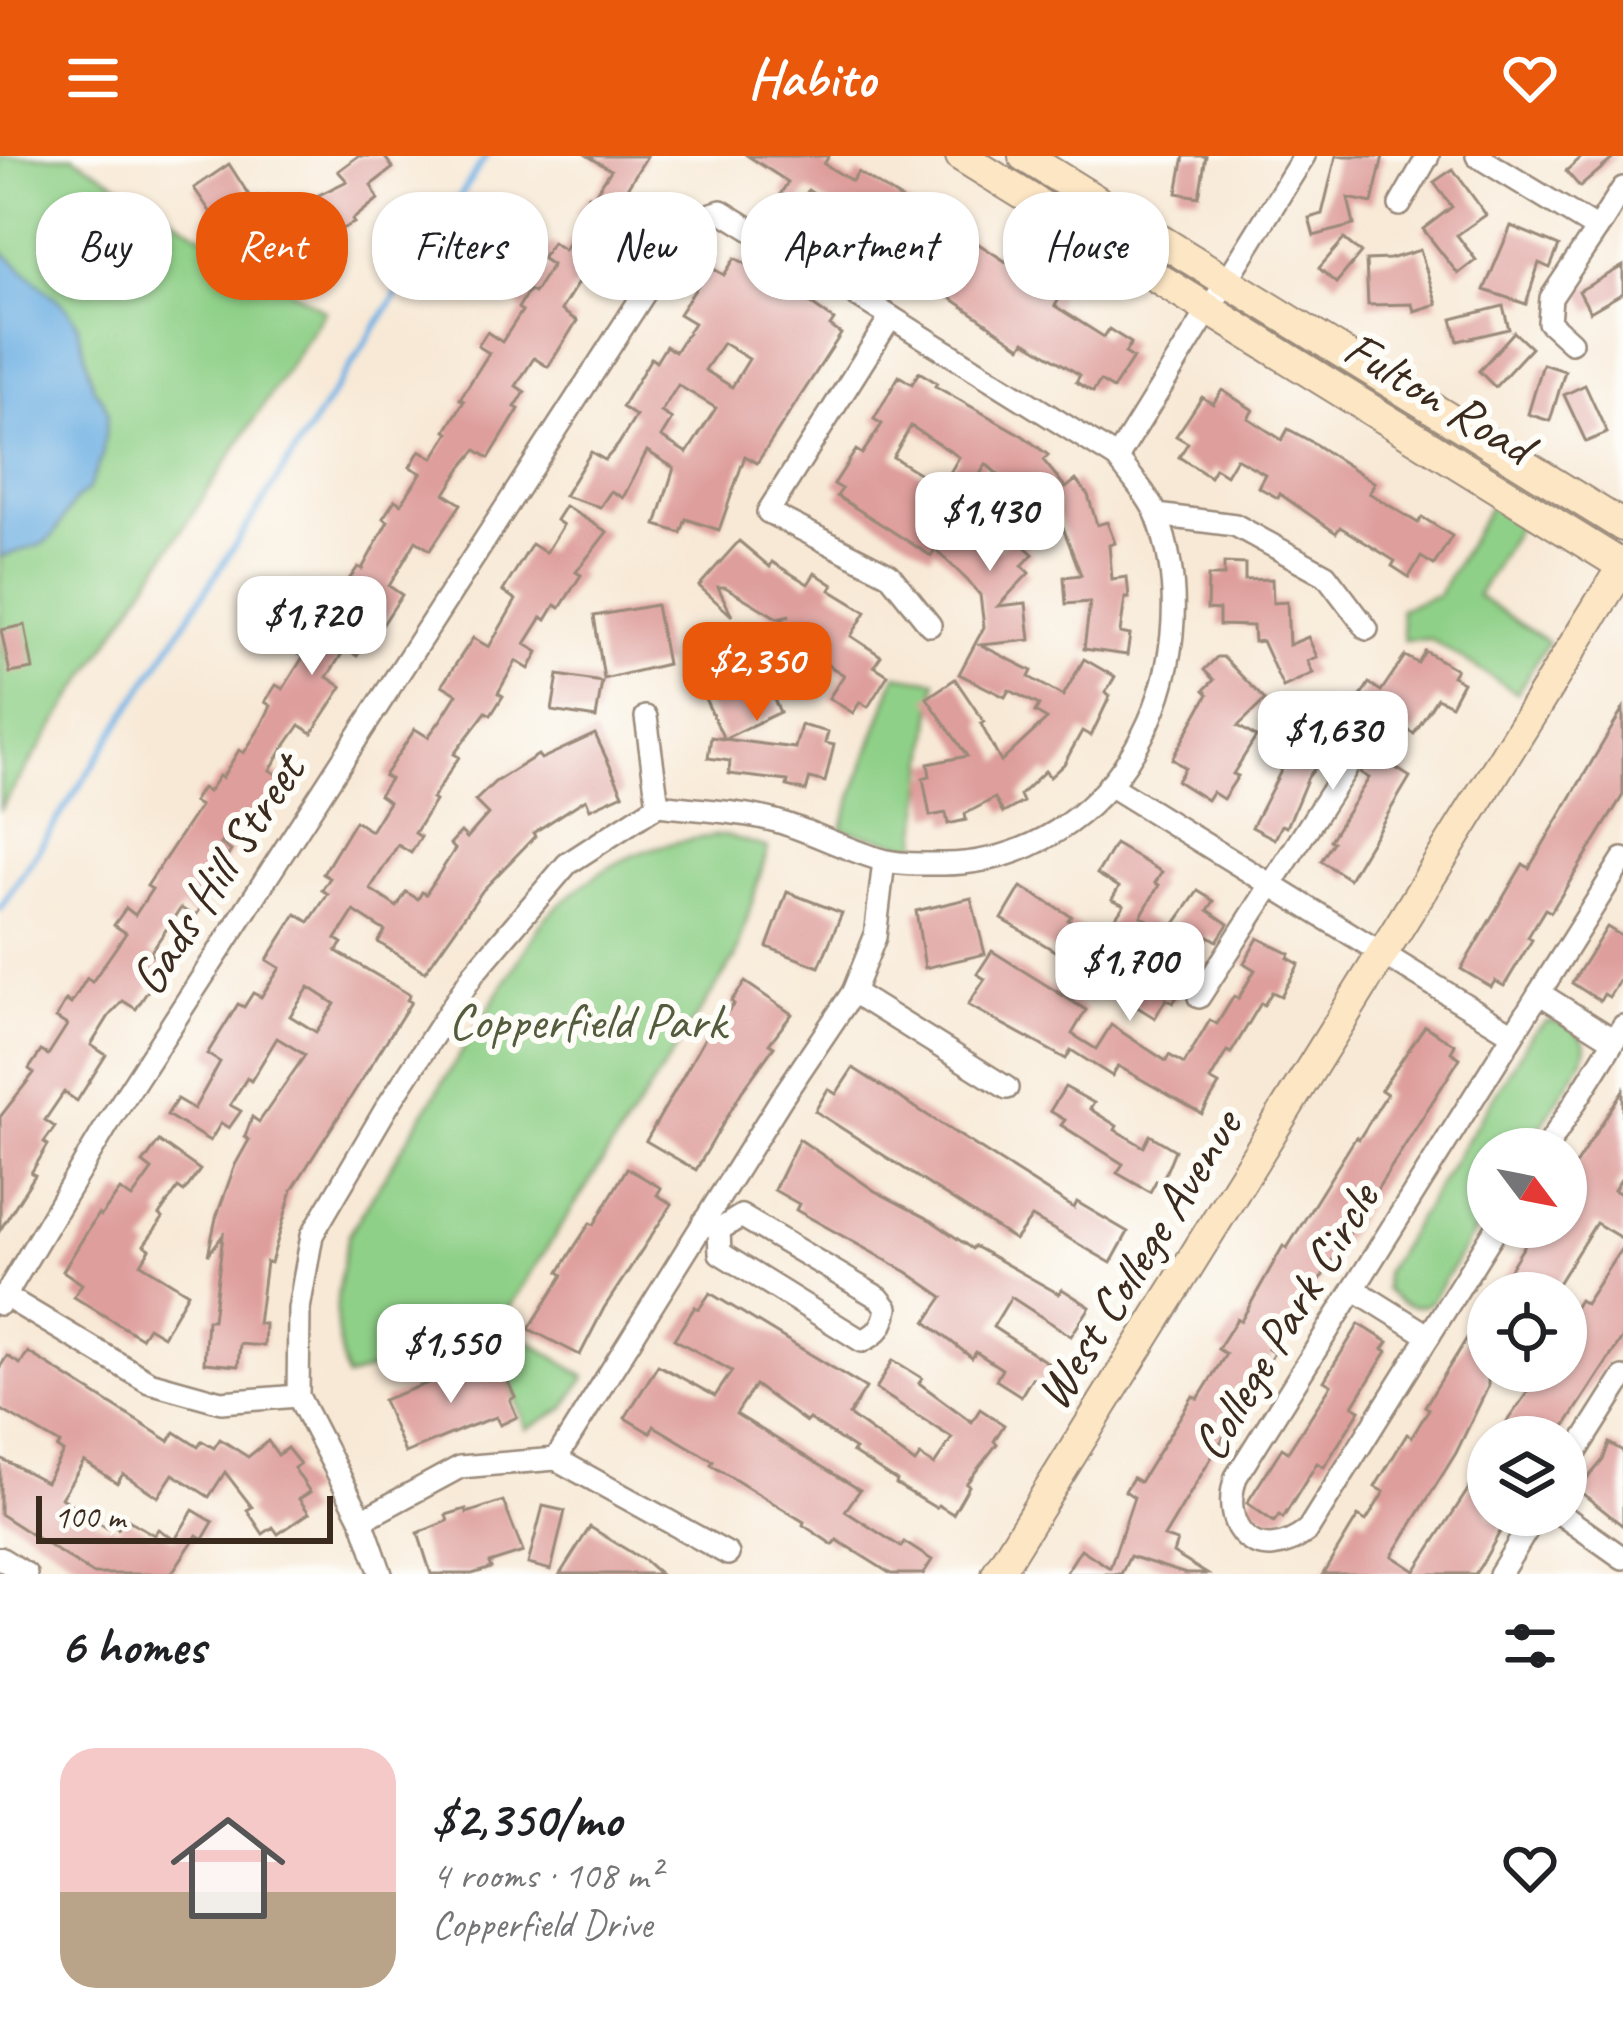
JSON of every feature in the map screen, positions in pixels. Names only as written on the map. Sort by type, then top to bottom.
[{"type":"main road","name":"Fulton Road","points":[[962,156],[1623,566]]},
{"type":"main road","name":"Fulton Road","points":[[1024,156],[1623,526]]},
{"type":"main road","name":"West College Avenue","points":[[997,1574],[1623,566]]},
{"type":"street","points":[[1117,458],[1304,156]]},
{"type":"street","points":[[1400,205],[1428,156]]},
{"type":"street","points":[[1478,156],[1598,229]]},
{"type":"street","points":[[1571,342],[1549,322],[1551,298],[1623,188]]},
{"type":"street","name":"Gads Hill Street","points":[[3,1300],[110,1120],[691,221],[721,211],[891,317]]},
{"type":"street","points":[[381,1574],[362,1520],[298,1396],[299,1309],[312,1235],[474,973],[567,864],[658,805],[774,821],[884,861],[946,864],[1008,857],[1071,822],[1109,784],[1153,722],[1172,654],[1172,580],[1157,515],[1117,458],[891,317],[768,512],[889,574],[930,625]]},
{"type":"street","points":[[1157,515],[1235,525],[1326,575],[1367,629]]},
{"type":"street","points":[[646,717],[658,805]]},
{"type":"street","points":[[1199,998],[1352,761]]},
{"type":"street","points":[[1109,784],[1514,1034]]},
{"type":"street","name":"College Park Circle","points":[[1484,1248],[1307,1531],[1284,1546],[1252,1542],[1240,1534],[1228,1499],[1236,1477],[1623,859]]},
{"type":"street","points":[[556,1459],[711,1226],[853,992],[875,937],[884,861]]},
{"type":"street","points":[[853,992],[1007,1088]]},
{"type":"street","points":[[1539,993],[1619,1033],[1559,1128]]},
{"type":"street","points":[[741,1216],[879,1298],[887,1309],[876,1336],[862,1341],[720,1253],[711,1226],[741,1216]]},
{"type":"street","points":[[1354,1289],[1429,1336]]},
{"type":"street","points":[[3,1300],[149,1382],[221,1402],[298,1396]]},
{"type":"street","points":[[1587,1435],[1623,1378]]},
{"type":"street","points":[[362,1520],[460,1467],[556,1459],[728,1554]]},
{"type":"street","points":[[1587,1533],[1623,1558]]},
{"type":"street","points":[[1500,1574],[1523,1536]]},
{"type":"street","points":[[0,1558],[26,1574]]},
{"type":"green space","points":[[0,156],[73,156],[132,192],[36,192],[36,300],[172,300],[172,217],[196,232],[196,300],[307,300],[325,311],[0,809]]},
{"type":"green space","points":[[1493,501],[1522,520],[1477,596],[1548,642],[1517,693],[1430,639],[1404,640],[1400,609],[1438,595]]},
{"type":"green space","points":[[896,675],[936,681],[917,847],[841,829]]},
{"type":"green space","name":"Copperfield Park","points":[[725,835],[768,848],[736,956],[499,1322],[585,1377],[565,1408],[526,1429],[490,1326],[347,1378],[337,1306],[349,1234],[544,919],[586,883],[626,859],[670,843]]},
{"type":"green space","points":[[1547,1021],[1565,1025],[1586,1046],[1583,1059],[1540,1128],[1474,1128],[1533,1033]]},
{"type":"green space","points":[[1467,1140],[1467,1244],[1425,1305],[1413,1307],[1385,1289],[1385,1272]]},
{"type":"water","points":[[0,249],[36,281],[36,300],[58,300],[77,323],[94,389],[108,413],[102,457],[88,490],[75,500],[53,536],[41,545],[0,557]]},
{"type":"building","points":[[358,156],[384,156],[393,168],[371,185],[372,204],[348,226],[348,192],[325,192],[347,181],[338,171]]},
{"type":"building","points":[[588,156],[647,156],[625,192],[596,192],[611,170]]},
{"type":"building","points":[[748,156],[829,156],[824,164],[852,181],[858,172],[890,192],[782,192],[788,182]]},
{"type":"building","points":[[1184,156],[1206,156],[1199,197],[1177,193]]},
{"type":"building","points":[[1336,156],[1383,156],[1372,203],[1348,198],[1354,225],[1314,236],[1309,218],[1322,214]]},
{"type":"building","points":[[1583,156],[1616,156],[1580,187],[1566,171]]},
{"type":"building","points":[[229,164],[247,192],[197,192],[194,188]]},
{"type":"building","points":[[1453,169],[1486,215],[1457,235],[1476,260],[1458,274],[1423,229],[1452,207],[1434,182]]},
{"type":"building","points":[[1511,226],[1559,246],[1550,268],[1539,263],[1526,304],[1484,290]]},
{"type":"building","points":[[572,238],[572,292],[561,310],[577,321],[548,367],[534,358],[516,386],[525,392],[515,407],[519,409],[489,458],[476,450],[462,467],[445,494],[461,504],[430,550],[416,541],[389,586],[402,595],[370,644],[366,641],[357,656],[345,649],[327,677],[342,687],[312,733],[300,725],[281,752],[270,770],[284,779],[253,825],[239,816],[221,844],[231,851],[221,867],[225,870],[195,917],[181,908],[150,953],[166,963],[136,1009],[123,1001],[109,1016],[91,1045],[106,1055],[77,1101],[64,1092],[45,1120],[55,1127],[44,1142],[48,1145],[0,1230],[0,1117],[34,1073],[29,1069],[41,1051],[48,1055],[67,1025],[56,1018],[66,1000],[71,1004],[87,978],[92,982],[126,933],[114,925],[126,908],[135,915],[152,889],[147,886],[200,806],[193,802],[202,788],[208,792],[239,750],[244,753],[271,706],[265,702],[276,685],[283,689],[303,657],[291,650],[307,625],[313,630],[358,567],[362,569],[388,521],[383,518],[395,500],[401,504],[421,473],[410,467],[420,450],[433,458],[449,433],[464,401],[460,399],[489,353],[478,346],[487,332],[502,342],[522,311],[518,308],[523,300],[548,300],[552,265],[548,248],[552,242],[564,250]]},
{"type":"building","points":[[1344,239],[1361,253],[1336,283],[1319,268]]},
{"type":"building","points":[[979,244],[1003,260],[1003,300],[1058,300],[1055,306],[1104,337],[1109,329],[1131,343],[1125,353],[1133,358],[1113,389],[1100,381],[1093,392],[1076,382],[1080,375],[1025,341],[1021,347],[953,300],[979,300]]},
{"type":"building","points":[[1420,250],[1437,304],[1414,311],[1412,304],[1368,305],[1366,260]]},
{"type":"building","points":[[735,258],[741,261],[741,300],[806,300],[834,320],[830,326],[841,334],[757,463],[745,456],[719,530],[686,519],[681,533],[656,525],[674,468],[647,451],[623,498],[611,491],[600,507],[564,496],[591,452],[605,460],[618,445],[636,416],[622,407],[651,358],[656,362],[666,346],[675,352],[694,323],[679,314],[688,300],[717,300],[717,271],[724,275]],"holes":[[[723,343],[749,359],[732,387],[705,370]],[[678,385],[716,408],[687,453],[661,437],[672,419],[661,412]]]},
{"type":"building","points":[[1623,266],[1623,293],[1590,312],[1579,291]]},
{"type":"building","points":[[1503,306],[1509,329],[1458,341],[1452,319]]},
{"type":"building","points":[[1514,332],[1531,348],[1495,387],[1479,371]]},
{"type":"building","points":[[1543,364],[1565,371],[1550,421],[1528,414]]},
{"type":"building","points":[[919,372],[1048,455],[1043,460],[1066,488],[1076,480],[1088,495],[1097,525],[1107,522],[1115,543],[1109,545],[1112,579],[1127,577],[1129,598],[1125,598],[1120,633],[1130,635],[1127,655],[1084,649],[1090,602],[1066,604],[1064,577],[1081,575],[1059,517],[1024,546],[1033,554],[1022,566],[1029,573],[998,606],[1026,603],[1030,640],[981,645],[1032,671],[1029,677],[1063,696],[1084,659],[1115,677],[1105,693],[1110,696],[1091,736],[1082,731],[1064,764],[1050,777],[1045,771],[1020,795],[1023,802],[1003,813],[995,798],[965,814],[966,820],[948,824],[946,813],[930,816],[923,778],[930,776],[928,764],[967,756],[927,698],[955,679],[984,722],[1001,762],[1047,719],[1035,712],[1039,705],[1009,690],[1005,697],[959,674],[984,627],[980,595],[968,581],[935,549],[931,556],[837,496],[842,489],[834,484],[856,450],[862,454],[882,424],[874,419],[899,376],[912,384]],"holes":[[[911,426],[959,457],[942,487],[893,457]],[[986,464],[1033,505],[1026,510],[1031,515],[999,549],[959,511]]]},
{"type":"building","points":[[1585,385],[1607,433],[1586,442],[1564,395]]},
{"type":"building","points":[[1222,390],[1253,410],[1248,418],[1282,440],[1288,429],[1310,441],[1375,483],[1369,493],[1418,523],[1422,517],[1452,536],[1434,565],[1421,557],[1409,577],[1392,566],[1395,561],[1340,527],[1336,533],[1280,494],[1278,498],[1258,487],[1265,474],[1236,458],[1226,475],[1215,468],[1210,477],[1179,457],[1188,443],[1176,436],[1202,397],[1213,404]]},
{"type":"building","points":[[565,506],[607,532],[576,572],[581,575],[560,608],[555,605],[546,620],[542,617],[525,644],[538,652],[529,669],[516,661],[491,715],[486,712],[454,754],[459,757],[415,833],[421,837],[411,853],[398,845],[370,889],[397,907],[406,892],[418,899],[422,892],[426,894],[455,849],[450,844],[461,832],[467,838],[488,814],[475,801],[538,755],[541,759],[595,734],[623,794],[590,809],[586,799],[533,833],[483,890],[425,972],[378,942],[385,931],[354,911],[336,939],[342,943],[336,951],[410,995],[407,1000],[411,1002],[292,1190],[271,1263],[266,1262],[258,1324],[265,1324],[264,1346],[240,1344],[238,1366],[204,1363],[223,1235],[208,1255],[216,1218],[249,1140],[245,1137],[252,1117],[259,1122],[305,1055],[277,1038],[230,1105],[241,1111],[229,1128],[221,1123],[210,1141],[167,1115],[177,1099],[194,1109],[220,1062],[207,1054],[238,1004],[244,1007],[253,993],[261,997],[280,968],[267,960],[296,914],[309,922],[328,894],[322,890],[330,878],[323,874],[355,821],[371,831],[389,802],[379,795],[390,779],[384,776],[415,729],[428,737],[440,721],[457,694],[442,685],[473,638],[489,647],[516,600],[503,591],[532,544],[546,553],[563,525],[556,520]],"holes":[[[309,987],[335,1004],[316,1032],[290,1016]]]},
{"type":"building","points":[[739,541],[770,567],[772,562],[808,584],[815,573],[833,585],[830,590],[866,612],[851,636],[881,656],[874,666],[888,675],[868,707],[860,702],[853,713],[829,698],[844,675],[809,653],[813,646],[776,623],[790,615],[777,618],[718,587],[732,616],[699,586]]},
{"type":"building","points":[[1224,563],[1245,564],[1245,580],[1272,579],[1273,603],[1287,602],[1289,645],[1308,637],[1317,657],[1307,661],[1313,673],[1283,687],[1262,641],[1254,642],[1253,626],[1219,625],[1219,610],[1207,609],[1208,576],[1224,576]]},
{"type":"building","points":[[656,605],[667,664],[604,679],[594,616]]},
{"type":"building","points":[[25,625],[33,669],[10,673],[1,630]]},
{"type":"building","points":[[733,645],[737,653],[749,647],[780,712],[724,739],[695,677],[705,672],[700,662]]},
{"type":"building","points":[[1425,651],[1456,669],[1452,676],[1463,682],[1451,705],[1437,698],[1414,734],[1382,713],[1378,718],[1356,704],[1369,683],[1381,691],[1405,656],[1418,663]]},
{"type":"building","points":[[1223,657],[1265,700],[1238,726],[1256,737],[1233,774],[1238,776],[1223,799],[1212,792],[1207,800],[1177,781],[1185,768],[1172,759],[1208,694],[1204,690],[1214,680],[1204,670]]},
{"type":"building","points":[[558,675],[602,682],[596,718],[552,711]]},
{"type":"building","points":[[1623,709],[1623,795],[1551,912],[1545,909],[1504,986],[1495,981],[1491,987],[1461,969],[1523,864],[1529,868]]},
{"type":"building","points":[[1309,711],[1335,722],[1349,738],[1410,777],[1349,879],[1321,861],[1369,778],[1361,773],[1366,761],[1358,748],[1343,748],[1333,761],[1325,755],[1308,777],[1287,827],[1282,825],[1275,839],[1252,827],[1300,734],[1307,741],[1300,725]]},
{"type":"building","points":[[801,725],[828,732],[825,743],[834,745],[825,782],[810,778],[806,791],[787,786],[788,781],[729,774],[730,761],[708,758],[711,737],[795,748]]},
{"type":"building","points":[[1115,844],[1162,872],[1141,916],[1169,932],[1198,891],[1214,901],[1208,910],[1228,924],[1217,941],[1209,936],[1187,967],[1193,971],[1173,1003],[1166,999],[1155,1018],[1126,1000],[1160,945],[1134,930],[1104,981],[1002,919],[1021,887],[1071,916],[1068,920],[1100,940],[1124,905],[1112,899],[1119,887],[1097,874]]},
{"type":"building","points":[[787,892],[842,913],[819,967],[767,947]]},
{"type":"building","points":[[971,898],[985,954],[925,968],[916,911]]},
{"type":"building","points":[[1607,927],[1623,937],[1623,974],[1609,997],[1604,994],[1600,1001],[1572,983]]},
{"type":"building","points":[[1258,938],[1290,954],[1288,958],[1299,964],[1281,996],[1272,992],[1261,1003],[1231,1053],[1227,1051],[1210,1080],[1219,1085],[1202,1114],[1118,1066],[1112,1076],[1071,1050],[1066,1059],[968,1005],[985,979],[977,974],[992,951],[1086,1010],[1072,1034],[1096,1049],[1111,1025],[1166,1061],[1169,1055],[1184,1064],[1210,1020],[1217,1024],[1234,996],[1238,999],[1255,970],[1244,963]]},
{"type":"building","points":[[745,982],[792,1014],[769,1044],[774,1047],[696,1170],[646,1141],[706,1036],[734,1004],[731,1001]]},
{"type":"building","points":[[1425,1026],[1455,1045],[1451,1052],[1460,1058],[1291,1325],[1285,1322],[1268,1349],[1274,1353],[1164,1537],[1177,1541],[1173,1553],[1207,1574],[1186,1574],[1130,1556],[1121,1574],[1065,1574],[1081,1549],[1110,1568],[1134,1497],[1125,1491],[1133,1478],[1140,1482],[1193,1396],[1198,1399],[1226,1354],[1218,1349],[1237,1319],[1241,1321],[1283,1246],[1287,1248],[1356,1137],[1359,1139],[1387,1094],[1381,1090]]},
{"type":"building","points":[[853,1068],[1074,1208],[1077,1202],[1128,1232],[1111,1263],[1032,1217],[1015,1240],[815,1111],[828,1089],[836,1094]]},
{"type":"building","points":[[1065,1087],[1094,1103],[1090,1109],[1144,1147],[1150,1135],[1175,1150],[1161,1184],[1156,1181],[1150,1192],[1117,1173],[1123,1164],[1061,1125],[1065,1120],[1050,1111]]},
{"type":"building","points":[[1623,1090],[1623,1176],[1614,1190],[1623,1195],[1623,1239],[1596,1223],[1587,1237],[1587,1146]]},
{"type":"building","points":[[799,1139],[972,1249],[1059,1294],[1062,1289],[1090,1307],[1071,1336],[1011,1297],[993,1327],[1051,1365],[1042,1383],[1032,1378],[1021,1396],[996,1380],[1002,1369],[976,1352],[972,1358],[926,1322],[943,1297],[796,1210],[799,1204],[774,1190]]},
{"type":"building","points":[[159,1141],[200,1170],[184,1192],[178,1188],[159,1215],[163,1218],[144,1245],[150,1249],[141,1264],[188,1293],[163,1336],[148,1327],[141,1338],[74,1297],[82,1284],[63,1271],[98,1214],[120,1190],[132,1198],[152,1170],[143,1163]]},
{"type":"building","points":[[627,1168],[661,1188],[657,1195],[672,1204],[604,1308],[580,1355],[529,1329],[563,1275],[559,1272],[573,1249],[590,1223],[594,1225]]},
{"type":"building","points":[[1623,1246],[1623,1337],[1572,1416],[1511,1416],[1528,1392],[1587,1392],[1587,1301]]},
{"type":"building","points":[[1523,1248],[1580,1248],[1565,1272],[1508,1272]]},
{"type":"building","points":[[710,1293],[866,1388],[849,1415],[915,1463],[920,1456],[934,1465],[952,1438],[876,1389],[893,1360],[922,1378],[919,1383],[972,1422],[980,1409],[1004,1425],[994,1441],[997,1444],[966,1484],[953,1514],[896,1484],[852,1452],[855,1449],[809,1419],[806,1422],[755,1385],[736,1414],[860,1490],[845,1511],[901,1547],[904,1542],[932,1560],[923,1574],[891,1574],[837,1540],[833,1545],[711,1465],[713,1461],[654,1426],[650,1433],[625,1418],[658,1365],[715,1396],[732,1371],[674,1339]]},
{"type":"building","points":[[1359,1324],[1388,1342],[1383,1349],[1387,1351],[1353,1406],[1360,1410],[1324,1467],[1317,1463],[1283,1518],[1279,1515],[1274,1522],[1247,1503],[1282,1448],[1288,1452],[1331,1385],[1324,1381]]},
{"type":"building","points":[[1467,1338],[1467,1392],[1486,1392],[1474,1416],[1467,1416],[1467,1430],[1456,1453],[1392,1556],[1415,1571],[1467,1491],[1467,1536],[1498,1536],[1483,1562],[1475,1574],[1323,1574],[1358,1516],[1366,1521],[1384,1492],[1375,1487],[1407,1434],[1412,1437],[1429,1409],[1425,1406]]},
{"type":"building","points":[[28,1352],[169,1441],[175,1432],[198,1447],[202,1441],[214,1448],[220,1439],[248,1457],[268,1441],[278,1455],[287,1448],[300,1464],[294,1468],[310,1492],[299,1499],[309,1513],[278,1534],[273,1527],[263,1534],[247,1510],[252,1507],[225,1472],[209,1497],[173,1474],[158,1497],[123,1474],[117,1483],[84,1461],[61,1498],[107,1528],[110,1524],[118,1529],[125,1518],[154,1535],[158,1529],[175,1540],[193,1510],[213,1522],[203,1539],[197,1535],[171,1574],[93,1574],[0,1514],[0,1458],[46,1482],[63,1452],[57,1448],[60,1444],[0,1409],[0,1367],[7,1356],[20,1364]]},
{"type":"building","points":[[499,1362],[515,1397],[510,1400],[517,1417],[500,1425],[496,1417],[405,1453],[383,1400],[468,1368],[471,1375]]},
{"type":"building","points":[[1609,1443],[1623,1451],[1623,1526],[1587,1497],[1587,1479],[1603,1460]]},
{"type":"building","points":[[503,1501],[523,1552],[472,1574],[431,1574],[418,1533],[448,1521],[446,1515]]},
{"type":"building","points":[[543,1506],[565,1511],[551,1570],[528,1564]]},
{"type":"building","points":[[590,1527],[645,1561],[660,1574],[560,1574]]},
{"type":"waterway","points":[[0,909],[486,156]]}]
